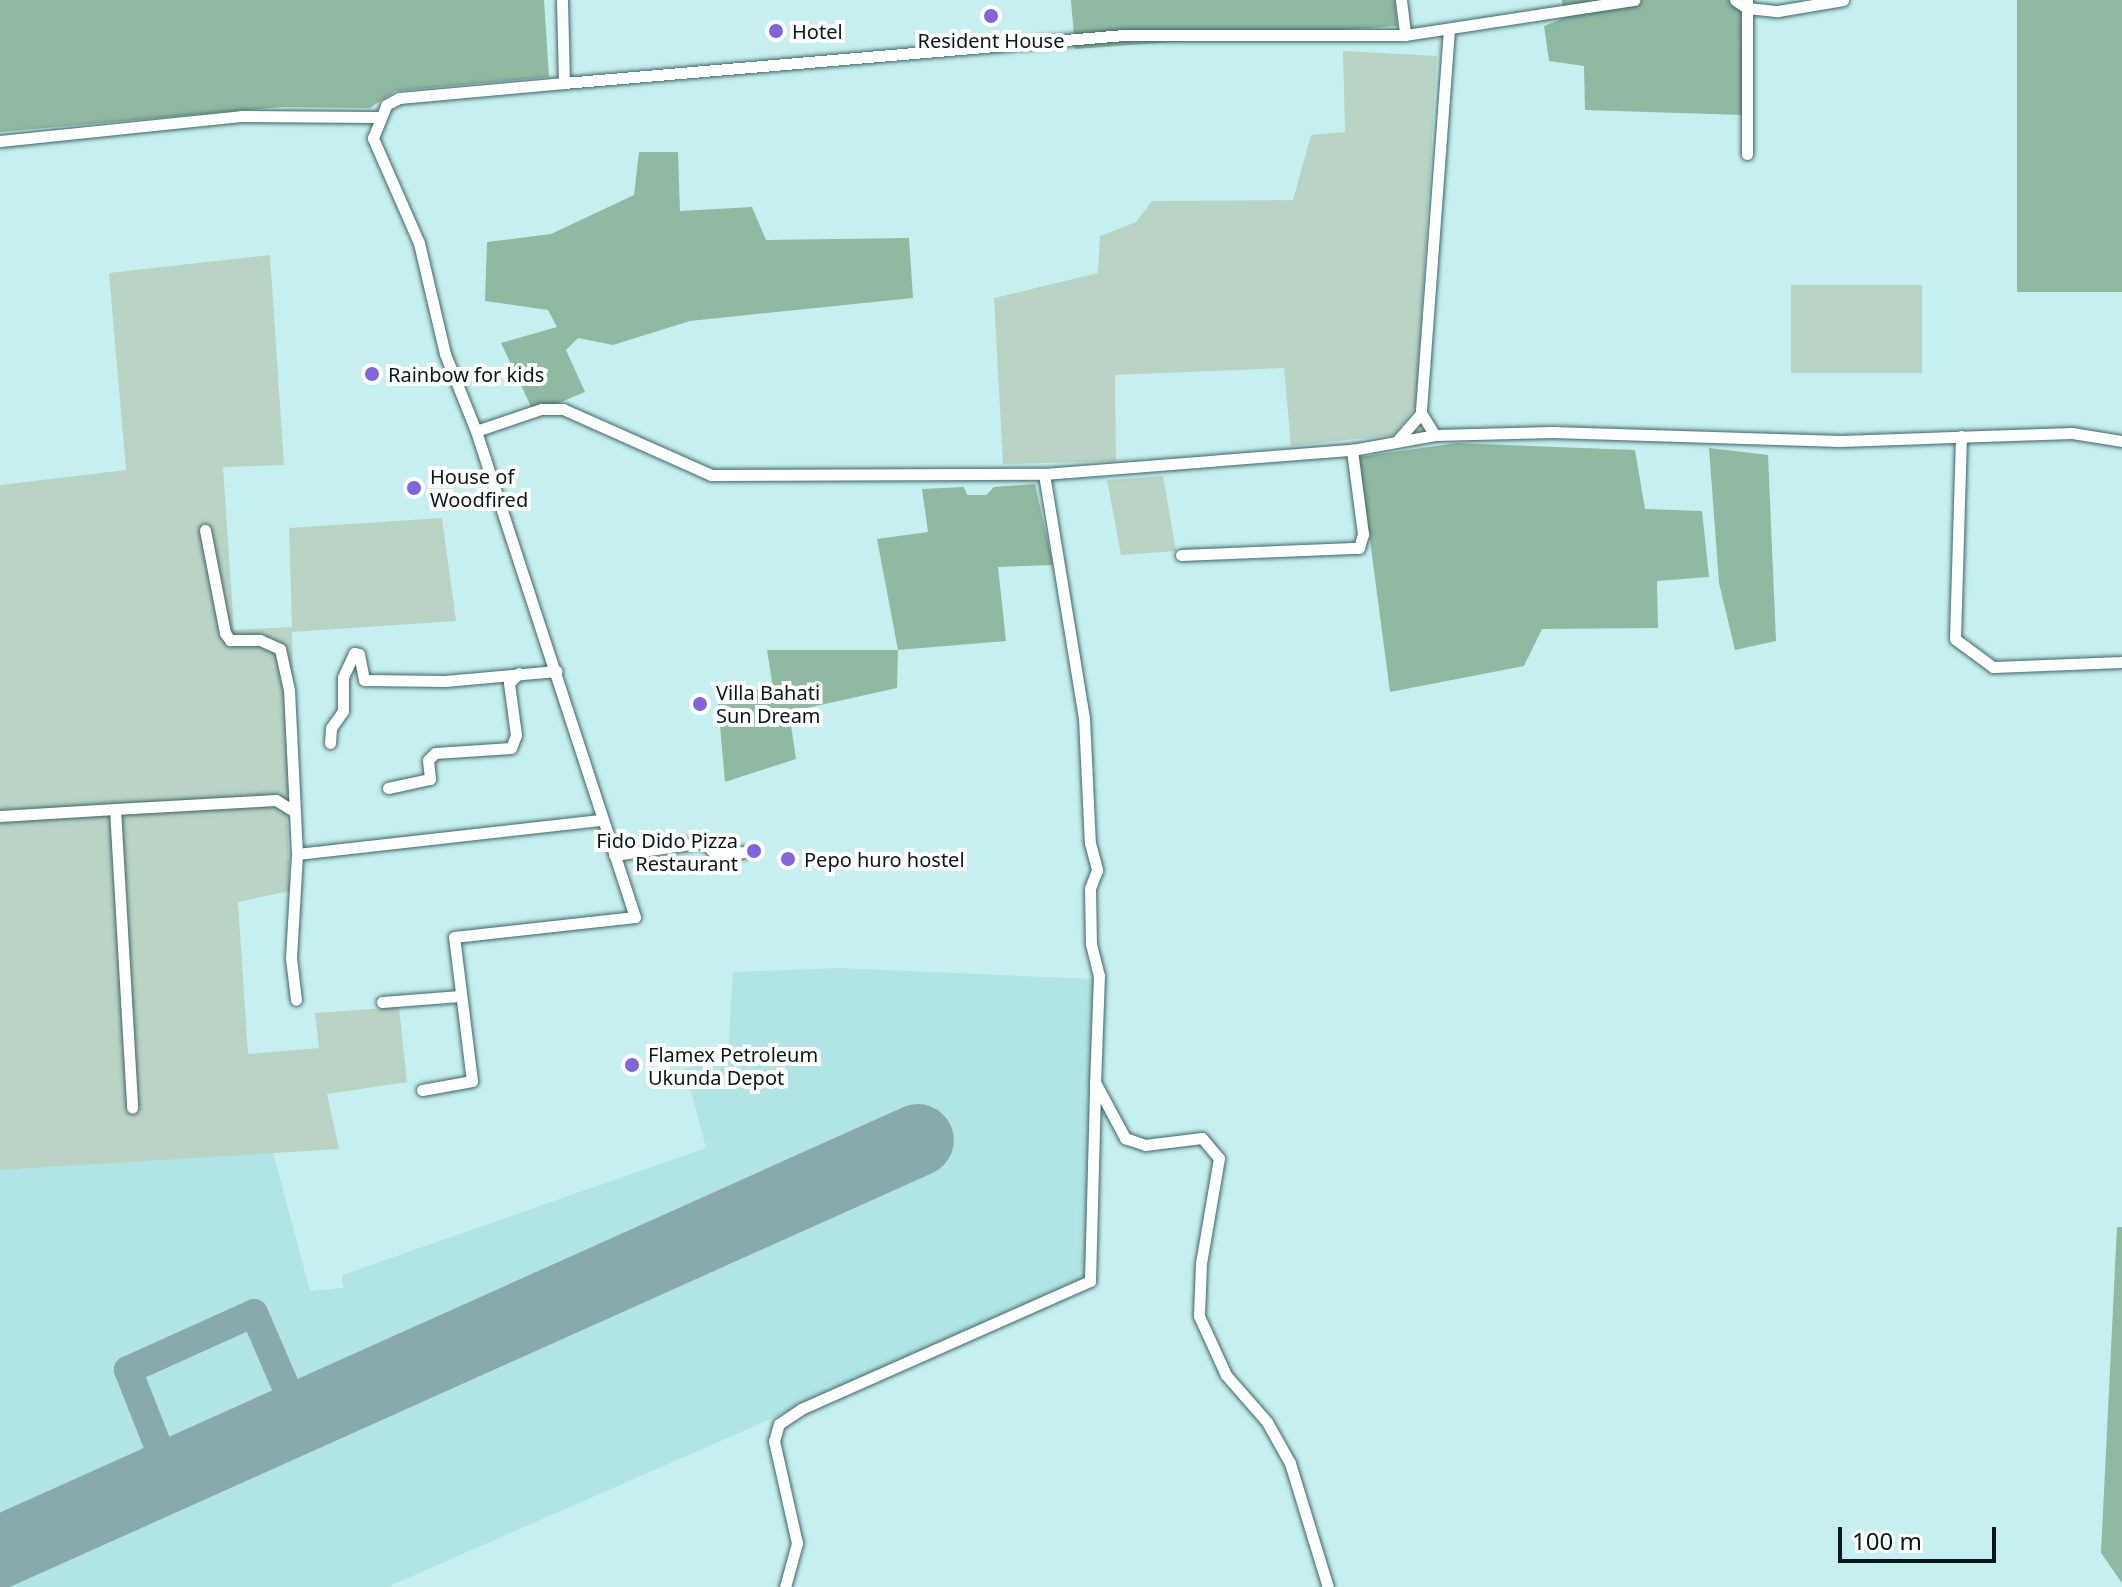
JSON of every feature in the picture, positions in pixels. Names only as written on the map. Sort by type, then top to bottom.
[{"type":"street","points":[[562,0],[564,83]]},
{"type":"street","points":[[1401,0],[1405,35]]},
{"type":"street","points":[[422,1090],[472,1081],[452,942],[456,936],[635,917],[557,671],[476,431],[437,328],[419,243],[376,151],[377,117],[386,105],[399,98],[1124,35],[1405,35],[1634,0]]},
{"type":"street","points":[[1735,0],[1778,11],[1843,0]]},
{"type":"street","points":[[1747,4],[1747,154]]},
{"type":"street","points":[[1397,441],[1421,413],[1449,29]]},
{"type":"street","points":[[0,141],[241,116],[377,117]]},
{"type":"street","points":[[476,431],[553,407],[711,475],[1044,474],[1352,450],[1435,435],[1552,432],[1841,441],[2072,433],[2122,441]]},
{"type":"street","points":[[1421,413],[1435,435]]},
{"type":"street","points":[[1961,436],[1955,639],[1993,667],[2122,662]]},
{"type":"street","points":[[1181,555],[1359,548],[1363,534],[1352,450]]},
{"type":"street","points":[[785,1587],[797,1543],[774,1441],[779,1424],[801,1409],[1090,1281],[1099,975],[1091,944],[1090,888],[1097,870],[1090,843],[1084,718],[1044,474]]},
{"type":"street","points":[[205,530],[225,633],[230,640],[260,640],[280,649],[289,690],[292,810],[297,854],[291,958],[296,1000]]},
{"type":"street","points":[[330,743],[331,728],[343,711],[343,677],[354,653],[359,654],[364,680],[404,683],[557,671]]},
{"type":"street","points":[[388,788],[430,779],[428,760],[435,753],[511,748],[516,735],[509,683],[519,673]]},
{"type":"street","points":[[0,816],[276,800],[292,810]]},
{"type":"street","points":[[115,809],[132,1108]]},
{"type":"street","points":[[297,854],[602,820]]},
{"type":"street","points":[[614,855],[704,842],[715,854],[745,852]]},
{"type":"street","points":[[382,1002],[460,996]]},
{"type":"street","points":[[1095,1082],[1125,1138],[1145,1145],[1202,1138],[1219,1158],[1201,1263],[1199,1316],[1226,1375],[1267,1422],[1290,1463],[1328,1587]]},
{"type":"shaded area","points":[[839,968],[1094,979],[1086,1281],[387,1587],[0,1587],[0,1170],[273,1152],[310,1291],[343,1288],[342,1275],[706,1148],[685,1069],[728,1054],[733,972]]},
{"type":"green space","points":[[0,0],[544,0],[549,77],[395,91],[370,108],[282,107],[0,132]]},
{"type":"green space","points":[[1071,0],[1395,0],[1397,26],[1075,49]]},
{"type":"green space","points":[[1562,0],[1741,0],[1743,115],[1585,110],[1584,66],[1549,61],[1544,26],[1564,18]]},
{"type":"green space","points":[[2017,0],[2122,0],[2122,292],[2017,292]]},
{"type":"green space","points":[[1343,51],[1437,56],[1416,406],[1394,435],[1291,446],[1284,368],[1115,375],[1116,461],[1003,464],[994,298],[1098,273],[1100,236],[1136,222],[1152,201],[1293,200],[1311,135],[1345,132]]},
{"type":"green space","points":[[639,152],[678,152],[680,211],[752,207],[766,240],[909,238],[913,298],[690,321],[613,345],[578,338],[566,350],[585,392],[534,413],[501,343],[557,327],[548,310],[485,301],[487,242],[551,234],[634,195]]},
{"type":"green space","points":[[270,255],[284,465],[223,467],[234,630],[292,627],[289,528],[442,518],[456,621],[292,632],[296,788],[286,797],[290,891],[238,902],[248,1054],[319,1048],[315,1013],[399,1007],[407,1082],[327,1094],[339,1149],[0,1170],[0,485],[126,470],[109,273]]},
{"type":"green space","points":[[1791,285],[1922,285],[1922,373],[1791,373]]},
{"type":"green space","points":[[1457,443],[1635,450],[1645,509],[1702,511],[1709,577],[1657,581],[1658,628],[1542,629],[1524,666],[1390,692],[1359,457]]},
{"type":"green space","points":[[1709,448],[1768,455],[1776,641],[1735,650],[1719,583]]},
{"type":"green space","points":[[1163,476],[1176,551],[1121,555],[1107,480]]},
{"type":"green space","points":[[1035,484],[1053,565],[998,567],[1006,641],[898,650],[877,539],[928,532],[922,489],[964,487],[967,495],[986,495],[994,487]]},
{"type":"green space","points":[[767,650],[898,650],[897,688],[789,712],[796,759],[725,782],[717,692],[773,688]]},
{"type":"green space","points":[[2117,1227],[2122,1227],[2122,1583],[2101,1553]]},
{"type":"taxiway","points":[[169,1474],[128,1370],[254,1313],[298,1415]]},
{"type":"runway","points":[[0,1552],[918,1140]]},
{"type":"place","name":"Resident House","points":[[991,16]]},
{"type":"place","name":"Hotel","points":[[776,31]]},
{"type":"place","name":"Rainbow for kids","points":[[372,374]]},
{"type":"place","name":"House of Woodfired","points":[[414,488]]},
{"type":"place","name":"Villa Bahati Sun Dream","points":[[700,704]]},
{"type":"place","name":"Fido Dido Pizza Restaurant","points":[[754,851]]},
{"type":"place","name":"Pepo huro hostel","points":[[788,859]]},
{"type":"place","name":"Flamex Petroleum Ukunda Depot","points":[[632,1065]]}]
